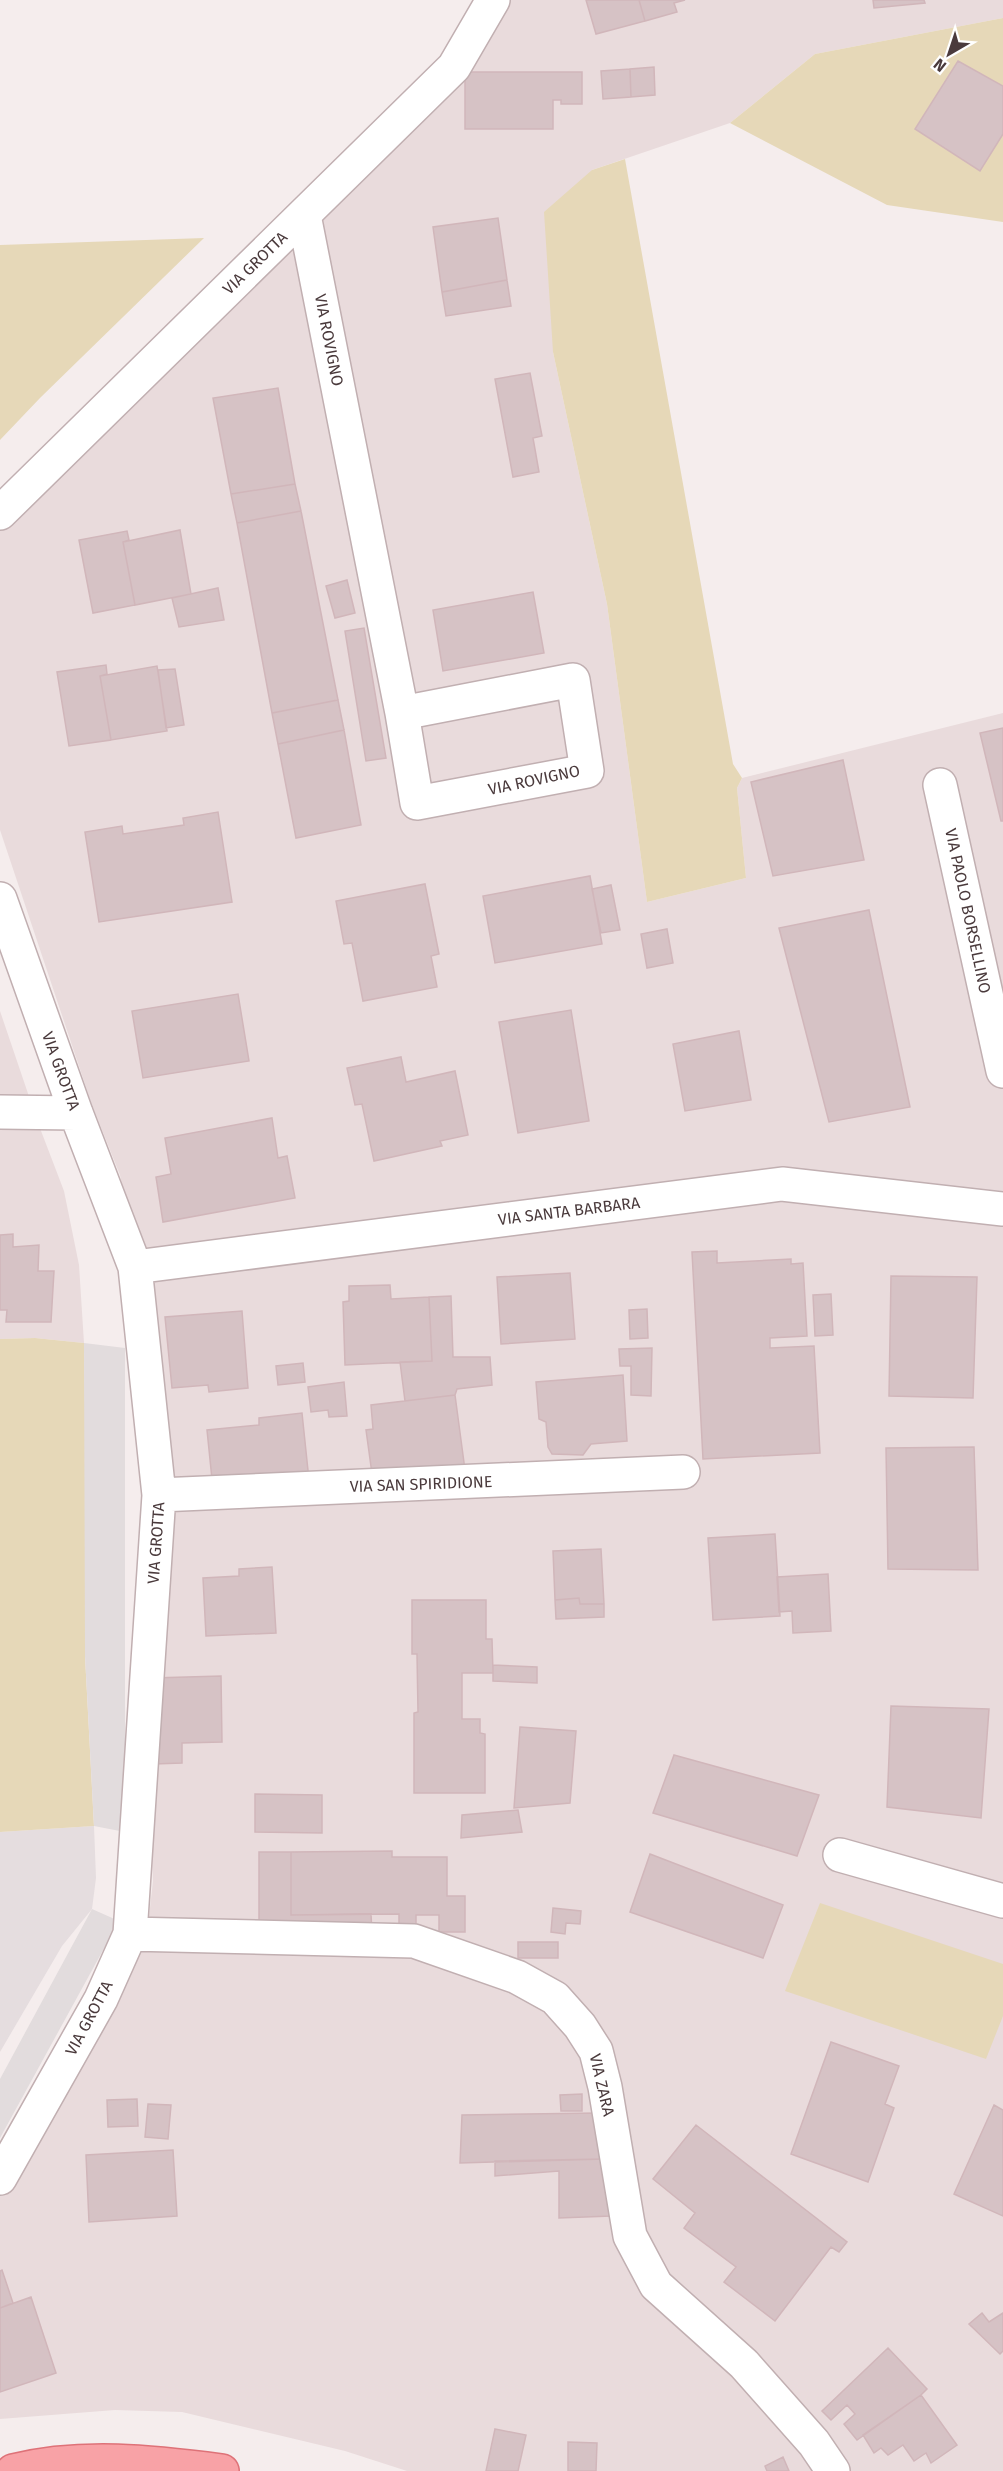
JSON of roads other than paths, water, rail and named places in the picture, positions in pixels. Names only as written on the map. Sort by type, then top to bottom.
[{"type":"main road","points":[[14,2471],[42,2464],[140,2461],[222,2471]]},
{"type":"street","name":"VIA GROTTA","points":[[0,513],[454,67],[493,0]]},
{"type":"street","name":"VIA ROVIGNO","points":[[304,215],[402,713],[417,803],[587,771],[573,680],[402,713]]},
{"type":"street","name":"VIA PAOLO BORSELLINO","points":[[940,785],[1003,1071]]},
{"type":"street","name":"VIA GROTTA","points":[[0,899],[76,1113],[135,1267],[159,1495],[130,1934],[101,1999],[0,2178]]},
{"type":"street","points":[[0,1112],[76,1113]]},
{"type":"street","name":"VIA SANTA BARBARA","points":[[135,1267],[782,1184],[1003,1209]]},
{"type":"street","name":"VIA SAN SPIRIDIONE","points":[[159,1495],[683,1472]]},
{"type":"street","points":[[840,1855],[1003,1901]]},
{"type":"street","name":"VIA ZARA","points":[[130,1934],[414,1941],[517,1977],[555,1998],[580,2026],[596,2050],[630,2236],[656,2285],[744,2364],[814,2443],[832,2471]]}]
